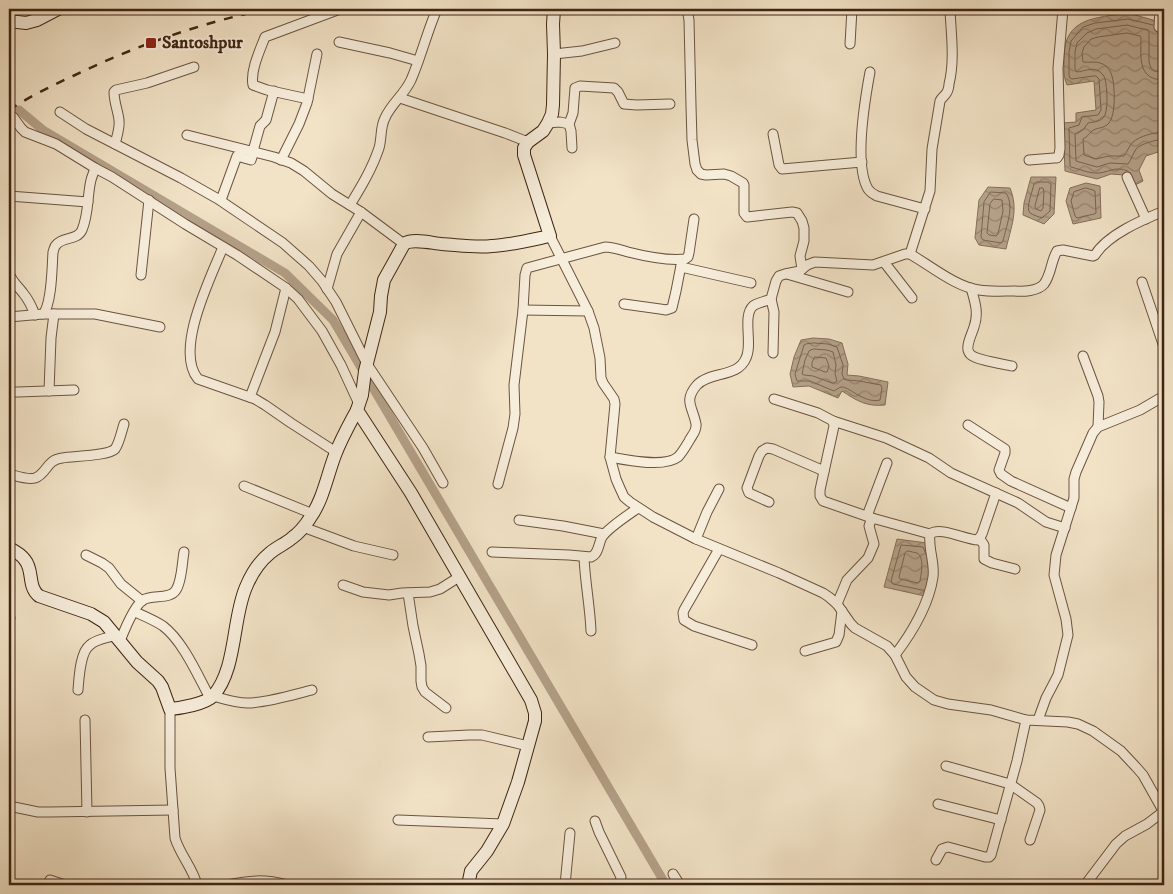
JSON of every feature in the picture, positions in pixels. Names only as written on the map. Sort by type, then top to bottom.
[{"type":"street","points":[[9,21],[26,23],[37,20],[58,9]]},
{"type":"street","points":[[308,99],[255,86],[252,83],[257,57],[265,37],[340,9]]},
{"type":"street","points":[[350,205],[368,176],[381,142],[384,119],[410,81],[437,9]]},
{"type":"street","points":[[554,9],[554,105],[548,123],[543,131],[528,142],[524,148],[524,155],[550,236],[594,328],[600,358],[601,378],[614,399],[610,457],[622,492],[638,508],[696,539],[780,573],[823,593],[839,607],[855,628],[887,646],[895,655],[906,677],[915,687],[934,700],[948,704],[991,710],[1026,720],[1078,724],[1093,731],[1121,751],[1143,775],[1164,810],[1147,824],[1132,831],[1120,840],[1085,885]]},
{"type":"street","points":[[687,9],[689,20],[694,164],[701,174],[724,174],[732,176],[743,183],[744,216],[797,213],[804,228],[804,241],[800,256],[802,269]]},
{"type":"street","points":[[850,44],[852,9]]},
{"type":"street","points":[[910,254],[930,191],[933,140],[940,98],[947,92],[952,70],[950,9]]},
{"type":"street","points":[[1029,160],[1057,158],[1059,155],[1058,68],[1063,9]]},
{"type":"street","points":[[1159,27],[1160,9]]},
{"type":"street","points":[[339,42],[418,61]]},
{"type":"street","points":[[554,54],[615,43]]},
{"type":"street","points":[[281,160],[299,124],[308,99],[317,54]]},
{"type":"street","points":[[115,144],[119,129],[114,96],[116,90],[194,67]]},
{"type":"street","points":[[870,72],[863,131],[862,162],[864,180],[872,193],[925,208]]},
{"type":"street","points":[[572,148],[569,124],[573,113],[576,88],[580,86],[614,88],[623,102],[628,105],[670,104]]},
{"type":"street","points":[[220,200],[238,156],[251,160],[260,126],[266,120],[274,92]]},
{"type":"street","points":[[400,98],[528,142]]},
{"type":"street","points":[[60,112],[86,129],[220,200],[283,243],[309,266],[336,302],[366,368],[423,448],[443,483]]},
{"type":"street","points":[[9,120],[13,117],[25,132],[56,144],[112,176],[286,288],[298,299],[322,331],[338,358],[359,403],[532,700],[535,721],[518,782],[503,824],[471,871],[468,885]]},
{"type":"street","points":[[548,123],[560,122],[569,124]]},
{"type":"street","points":[[773,134],[779,165],[782,168],[862,162]]},
{"type":"street","points":[[187,135],[254,151],[291,163],[404,244]]},
{"type":"street","points":[[39,314],[46,310],[48,302],[53,252],[56,245],[66,239],[76,237],[82,231],[95,168]]},
{"type":"street","points":[[1127,177],[1146,219]]},
{"type":"street","points":[[9,196],[88,202]]},
{"type":"street","points":[[141,274],[149,200]]},
{"type":"street","points":[[773,353],[774,312],[771,299],[776,281],[779,276],[800,271],[807,264],[815,262],[873,265],[910,254],[946,276],[971,288],[1021,292],[1037,288],[1044,283],[1057,251],[1063,250],[1093,256],[1104,243],[1164,211]]},
{"type":"street","points":[[327,289],[338,254],[360,212]]},
{"type":"street","points":[[624,304],[666,310],[672,308],[681,263],[688,257],[694,219]]},
{"type":"street","points":[[170,709],[205,702],[211,697],[224,679],[246,587],[268,554],[291,539],[304,527],[313,514],[323,494],[336,452],[359,403],[380,312],[384,280],[404,244],[414,240],[427,243],[488,247],[550,236]]},
{"type":"street","points":[[224,247],[197,312],[191,348],[193,371],[198,379],[250,397],[265,405],[336,452]]},
{"type":"street","points":[[498,484],[515,414],[514,385],[527,268],[595,249],[611,247],[681,263],[751,283]]},
{"type":"street","points":[[884,262],[912,298]]},
{"type":"street","points":[[9,273],[11,279],[22,290],[39,314]]},
{"type":"street","points":[[785,274],[848,292]]},
{"type":"street","points":[[1142,282],[1164,347]]},
{"type":"street","points":[[250,397],[275,332],[286,288]]},
{"type":"street","points":[[971,288],[977,309],[977,318],[969,341],[969,354],[1012,366]]},
{"type":"street","points":[[610,457],[650,463],[667,461],[678,457],[696,430],[689,401],[694,388],[704,379],[732,371],[745,361],[748,355],[748,317],[751,307],[771,299]]},
{"type":"street","points":[[523,310],[588,312]]},
{"type":"street","points":[[9,317],[39,314],[95,314],[160,327]]},
{"type":"street","points":[[49,391],[54,314]]},
{"type":"street","points":[[1083,356],[1098,396],[1098,427]]},
{"type":"street","points":[[9,392],[74,390]]},
{"type":"street","points":[[1038,720],[1046,698],[1058,675],[1068,635],[1054,575],[1056,555],[1074,498],[1074,478],[1076,472],[1098,427],[1140,410],[1164,396]]},
{"type":"street","points":[[774,399],[818,413],[833,421],[895,442],[929,458],[951,473],[1027,508],[1046,522],[1065,528]]},
{"type":"street","points":[[833,421],[834,426],[820,469],[819,494],[823,501],[869,517],[930,534],[934,531],[971,540],[980,539]]},
{"type":"street","points":[[9,474],[34,478],[43,472],[54,460],[112,451],[116,449],[124,424]]},
{"type":"street","points":[[968,426],[1005,449],[999,470],[1003,476],[1071,508]]},
{"type":"street","points":[[769,502],[750,492],[747,486],[762,451],[769,448],[782,452],[820,469]]},
{"type":"street","points":[[804,651],[838,640],[839,607],[847,580],[868,558],[874,544],[869,526],[869,517],[887,463]]},
{"type":"street","points":[[244,486],[313,514]]},
{"type":"street","points":[[696,539],[719,489]]},
{"type":"street","points":[[980,539],[996,494]]},
{"type":"street","points":[[492,552],[569,555],[591,558],[594,556],[604,534],[638,508]]},
{"type":"street","points":[[519,520],[604,534]]},
{"type":"street","points":[[304,527],[354,546],[393,555]]},
{"type":"street","points":[[895,655],[910,634],[930,588],[933,570],[930,534]]},
{"type":"street","points":[[980,539],[984,544],[984,559],[1015,569]]},
{"type":"street","points":[[9,548],[25,559],[28,564],[34,592],[39,596],[99,617],[137,662],[162,687],[170,709],[170,768],[176,838],[178,847],[197,885]]},
{"type":"street","points":[[719,549],[684,610],[684,620],[694,626],[752,645]]},
{"type":"street","points":[[78,690],[81,665],[88,646],[98,641],[118,638],[134,612],[145,599],[173,594],[179,583],[184,552]]},
{"type":"street","points":[[86,555],[109,568],[120,584],[142,601]]},
{"type":"street","points":[[584,557],[590,604],[590,631]]},
{"type":"street","points":[[343,585],[363,592],[389,595],[430,592],[440,589],[459,577]]},
{"type":"street","points":[[408,593],[421,666],[422,687],[425,692],[446,708]]},
{"type":"street","points":[[134,612],[164,627],[174,638],[211,697],[247,703],[312,690]]},
{"type":"street","points":[[85,720],[87,812]]},
{"type":"street","points":[[936,860],[942,849],[948,847],[985,857],[992,855],[1026,720]]},
{"type":"street","points":[[428,737],[482,735],[528,746]]},
{"type":"street","points":[[946,766],[1010,784],[1037,803],[1039,814],[1030,840]]},
{"type":"street","points":[[938,804],[1001,820]]},
{"type":"street","points":[[9,806],[38,812],[173,810]]},
{"type":"street","points":[[398,820],[503,824]]},
{"type":"street","points":[[596,821],[599,832],[621,877],[620,885]]},
{"type":"street","points":[[564,885],[570,833]]},
{"type":"street","points":[[673,874],[680,885]]},
{"type":"street","points":[[50,880],[65,885]]},
{"type":"street","points":[[227,885],[262,880],[288,885]]},
{"type":"water","points":[[1128,13],[1160,22],[1160,61],[1164,61],[1164,150],[1146,156],[1139,170],[1143,181],[1133,186],[1124,175],[1111,174],[1097,179],[1065,171],[1063,123],[1076,122],[1076,113],[1096,110],[1094,81],[1067,85],[1064,72],[1064,58],[1065,44],[1070,34],[1084,22],[1104,16]]},
{"type":"water","points":[[1031,177],[1056,177],[1054,214],[1044,224],[1023,215]]},
{"type":"water","points":[[1086,183],[1100,186],[1101,218],[1073,224],[1066,201],[1070,188]]},
{"type":"water","points":[[988,187],[1010,188],[1013,196],[1014,211],[1006,249],[979,245],[975,238],[979,200]]},
{"type":"water","points":[[813,338],[829,339],[842,343],[848,364],[847,375],[888,382],[885,405],[862,403],[842,391],[838,398],[809,386],[793,387],[790,374],[794,357],[801,340]]},
{"type":"water","points":[[897,539],[927,543],[934,566],[929,597],[884,587]]},
{"type":"waterway","points":[[19,110],[43,130],[285,273],[333,320],[666,885]]},
{"type":"railway","points":[[9,110],[32,96],[96,65],[144,45],[193,28],[268,9]]},
{"type":"place","name":"Santoshpur","points":[[151,43]]}]
